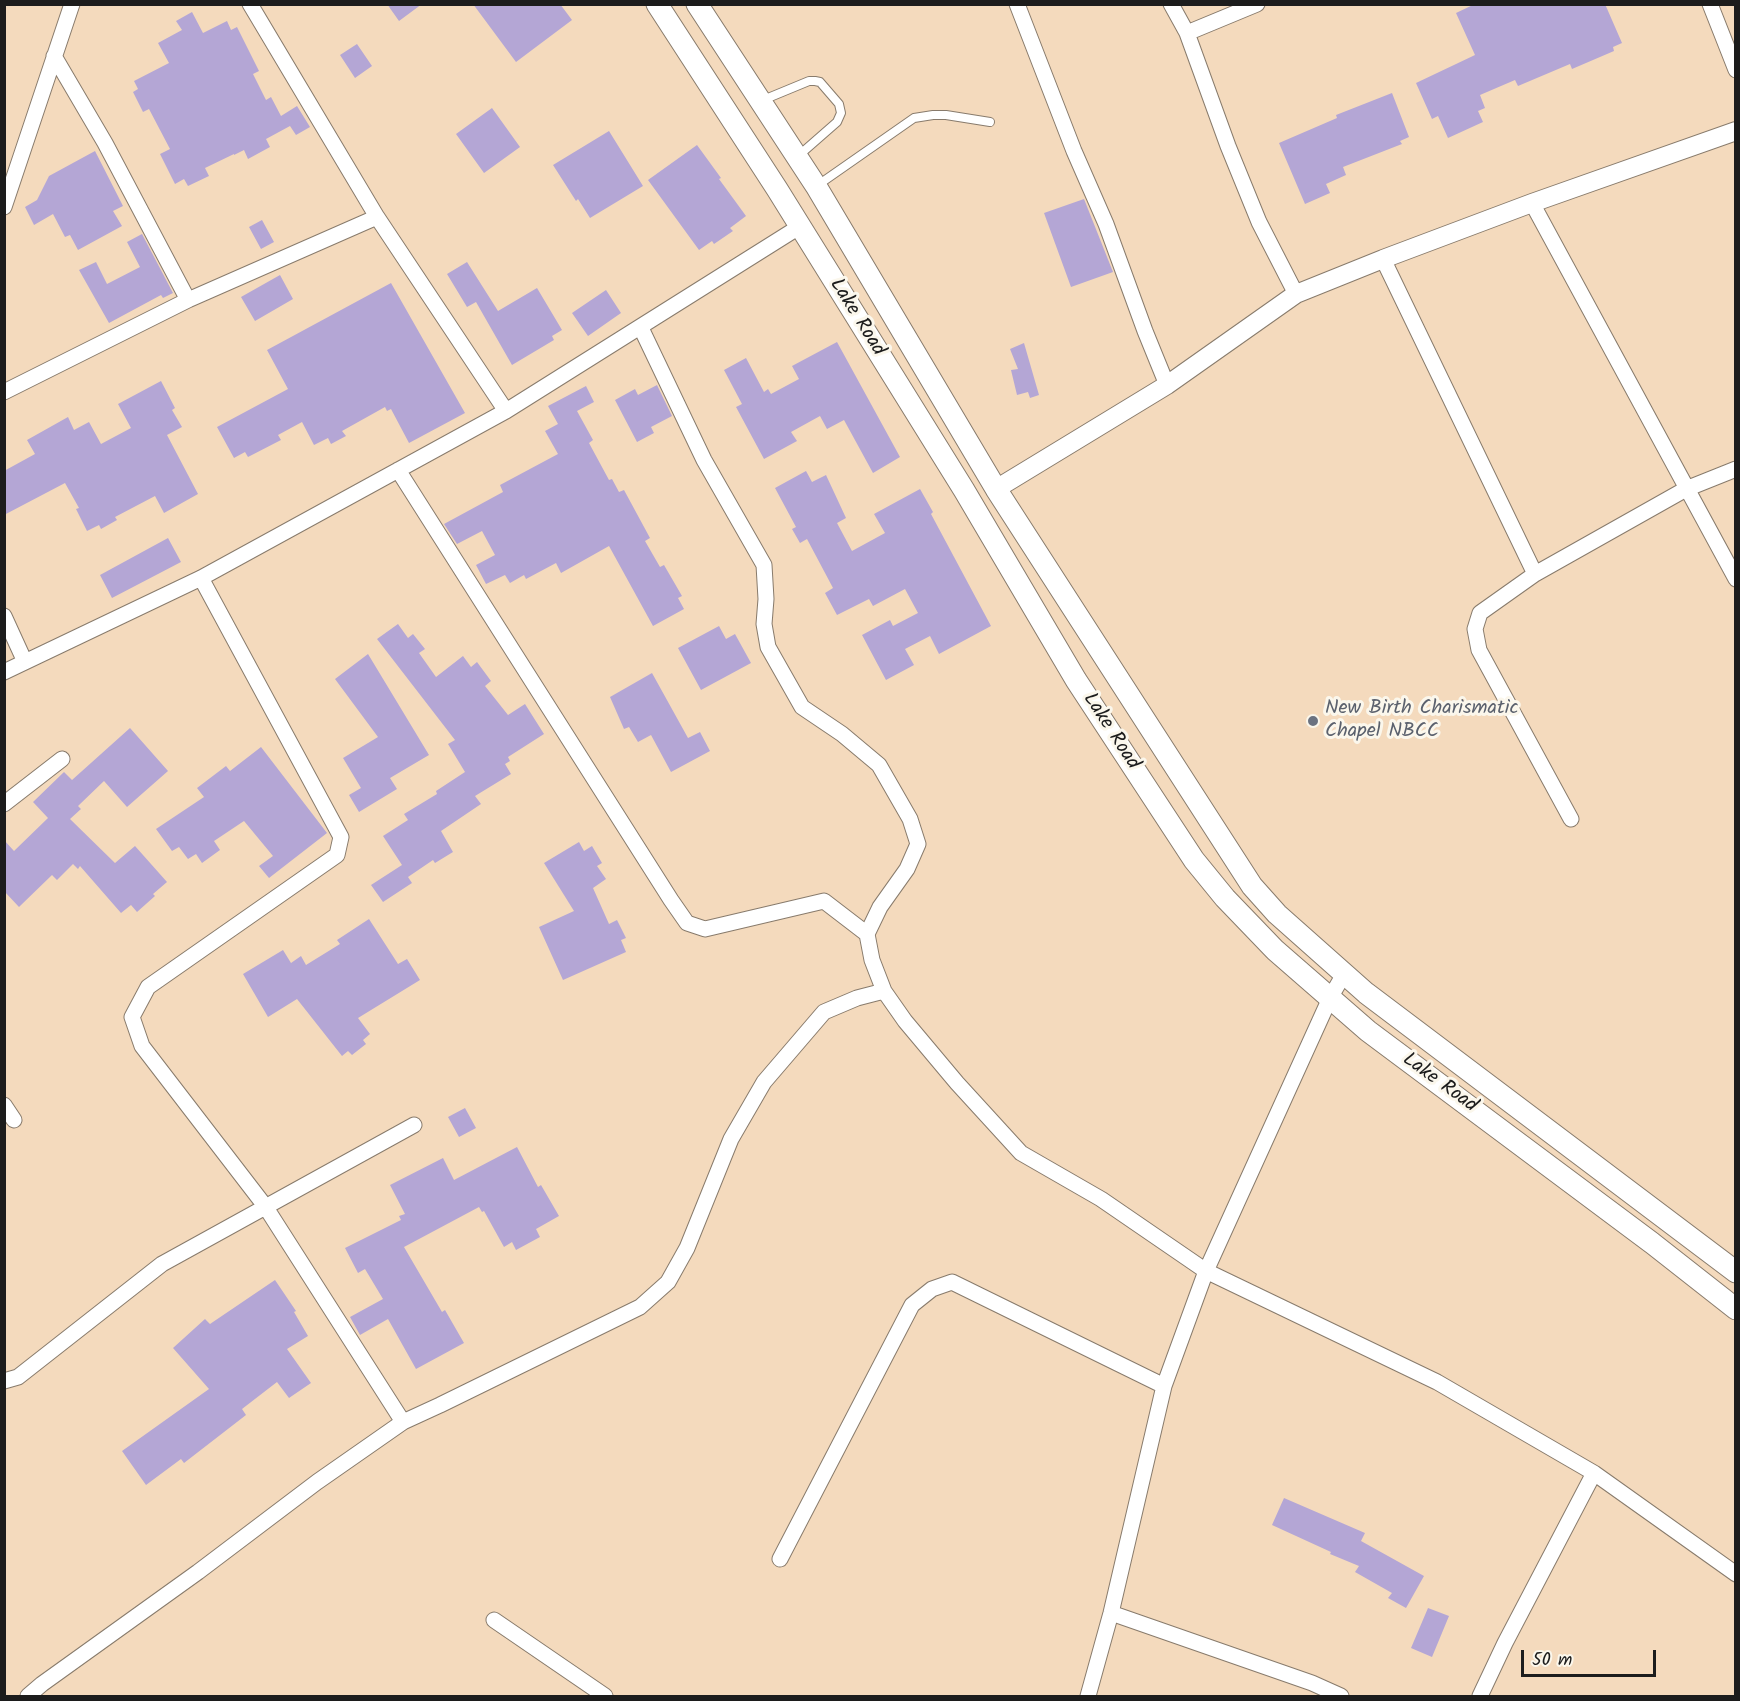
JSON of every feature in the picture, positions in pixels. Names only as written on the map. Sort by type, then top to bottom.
[{"type":"main road","name":"Lake Road","points":[[657,4],[777,189],[964,490],[1076,680],[1194,860],[1225,898],[1275,950],[1368,1031],[1505,1132],[1736,1309]]},
{"type":"main road","name":"Lake Road","points":[[697,4],[816,186],[996,489],[1252,886],[1277,914],[1344,974],[1403,1022],[1509,1099],[1736,1272]]},
{"type":"street","points":[[4,207],[72,4]]},
{"type":"street","points":[[250,4],[377,217],[506,411]]},
{"type":"street","points":[[1017,4],[1074,150],[1106,224],[1167,385]]},
{"type":"street","points":[[1172,4],[1187,33],[1258,222],[1296,294]]},
{"type":"street","points":[[1187,33],[1257,4]]},
{"type":"street","points":[[1710,4],[1736,70]]},
{"type":"street","points":[[54,56],[105,143],[189,300]]},
{"type":"street","points":[[996,489],[1167,385],[1296,294],[1532,203],[1736,131]]},
{"type":"street","points":[[1532,203],[1736,579]]},
{"type":"street","points":[[4,392],[189,300],[377,217]]},
{"type":"street","points":[[4,672],[201,578],[506,411],[799,227]]},
{"type":"street","points":[[1383,259],[1535,574]]},
{"type":"street","points":[[641,328],[704,460],[764,565],[766,598],[764,624],[768,647],[802,707],[842,734],[879,765],[910,819],[918,844],[907,869],[880,907],[867,934],[872,960],[884,991],[905,1021],[957,1083],[1021,1153],[1101,1199],[1206,1271],[1437,1382],[1594,1473],[1736,1574]]},
{"type":"street","points":[[1571,819],[1479,650],[1475,629],[1480,613],[1535,574],[1686,489],[1736,469]]},
{"type":"street","points":[[398,470],[687,923],[705,930],[824,901],[867,934]]},
{"type":"street","points":[[201,578],[341,837],[337,855],[148,987],[132,1017],[142,1046],[265,1206],[403,1422]]},
{"type":"street","points":[[4,616],[26,662]]},
{"type":"street","points":[[4,804],[62,759]]},
{"type":"street","points":[[1088,1696],[1111,1612],[1164,1386],[1206,1271],[1330,998],[1344,974]]},
{"type":"street","points":[[28,1696],[317,1482],[403,1422],[640,1307],[669,1282],[687,1248],[731,1140],[764,1082],[824,1012],[857,998],[884,991]]},
{"type":"street","points":[[4,1105],[14,1120]]},
{"type":"street","points":[[4,1381],[18,1377],[162,1264],[414,1125]]},
{"type":"street","points":[[780,1559],[912,1305],[932,1289],[952,1282],[1164,1386]]},
{"type":"street","points":[[1480,1696],[1504,1643],[1594,1473]]},
{"type":"street","points":[[1111,1612],[1312,1683],[1341,1696]]},
{"type":"street","points":[[494,1620],[605,1696]]},
{"type":"lane","points":[[760,101],[809,81],[815,81],[820,82],[839,104],[841,113],[837,122],[796,158]]},
{"type":"lane","points":[[816,186],[914,118],[945,115],[990,122]]},
{"type":"building","points":[[387,4],[422,4],[399,21]]},
{"type":"building","points":[[473,4],[560,4],[572,20],[516,62]]},
{"type":"building","points":[[1475,4],[1605,4],[1622,43],[1613,47],[1614,51],[1572,69],[1570,64],[1518,86],[1515,80],[1480,95],[1485,108],[1478,111],[1483,122],[1448,138],[1438,116],[1432,119],[1416,83],[1475,55],[1456,13]]},
{"type":"building","points":[[192,12],[203,33],[227,21],[231,30],[237,27],[259,71],[253,74],[266,100],[271,97],[281,116],[297,106],[310,127],[296,135],[290,126],[266,139],[270,147],[248,159],[244,150],[234,154],[205,168],[209,176],[188,186],[184,179],[175,184],[160,154],[170,149],[149,109],[143,112],[133,92],[138,89],[134,81],[169,63],[158,43],[182,30],[176,21]]},
{"type":"building","points":[[357,44],[372,66],[355,78],[340,55]]},
{"type":"building","points":[[1392,93],[1409,137],[1400,141],[1402,144],[1343,167],[1346,175],[1326,184],[1330,193],[1305,204],[1279,143],[1337,118],[1336,115]]},
{"type":"building","points":[[492,108],[520,147],[484,173],[456,134]]},
{"type":"building","points":[[609,131],[643,186],[590,218],[553,165]]},
{"type":"building","points":[[697,145],[746,216],[730,228],[733,231],[714,244],[712,241],[699,250],[648,180]]},
{"type":"building","points":[[95,151],[123,206],[113,211],[122,226],[78,250],[70,235],[65,237],[53,214],[34,225],[25,207],[37,200],[49,176]]},
{"type":"building","points":[[1084,199],[1113,272],[1071,287],[1044,213]]},
{"type":"building","points":[[262,220],[274,242],[261,249],[249,227]]},
{"type":"building","points":[[142,234],[173,293],[163,298],[161,295],[109,323],[79,270],[96,262],[107,284],[140,267],[127,242]]},
{"type":"building","points":[[467,262],[498,311],[537,288],[562,330],[552,336],[554,340],[512,365],[476,302],[467,307],[447,274]]},
{"type":"building","points":[[280,275],[293,299],[255,321],[241,297]]},
{"type":"building","points":[[391,283],[465,413],[409,443],[391,409],[387,411],[385,407],[342,431],[346,436],[331,444],[328,438],[314,445],[302,422],[278,435],[281,440],[248,457],[245,452],[234,458],[217,427],[288,389],[267,350]]},
{"type":"building","points":[[606,290],[621,313],[588,336],[572,313]]},
{"type":"building","points":[[837,342],[900,457],[873,473],[844,420],[827,429],[820,416],[791,432],[797,441],[764,459],[736,407],[742,404],[724,370],[746,358],[764,392],[768,389],[771,394],[799,379],[792,366]]},
{"type":"building","points":[[1024,343],[1039,395],[1030,398],[1028,392],[1017,395],[1011,370],[1018,369],[1010,349]]},
{"type":"building","points":[[161,381],[175,408],[172,410],[182,427],[167,435],[198,494],[164,513],[155,496],[115,517],[117,520],[101,529],[99,525],[87,531],[76,509],[79,508],[65,483],[4,515],[4,471],[35,454],[27,440],[68,417],[74,430],[89,422],[101,444],[131,428],[118,404]]},
{"type":"building","points":[[657,385],[672,416],[651,427],[654,433],[637,442],[615,400],[635,389],[638,395]]},
{"type":"building","points":[[586,386],[594,402],[577,411],[593,440],[589,443],[609,480],[612,479],[619,492],[624,490],[650,538],[645,541],[660,567],[664,565],[682,596],[678,598],[684,609],[653,626],[609,546],[561,573],[556,563],[526,579],[524,575],[510,583],[505,575],[486,584],[476,565],[495,555],[482,531],[457,544],[444,524],[503,492],[500,485],[558,454],[545,431],[558,424],[548,406]]},
{"type":"building","points":[[806,471],[812,482],[826,475],[846,518],[837,523],[852,551],[885,533],[874,514],[920,489],[991,626],[939,654],[930,636],[905,649],[914,665],[886,680],[862,635],[890,620],[893,626],[918,613],[905,589],[873,606],[869,599],[837,615],[825,593],[833,588],[807,539],[800,543],[792,529],[796,527],[775,488]]},
{"type":"building","points":[[168,538],[181,562],[112,598],[100,575]]},
{"type":"building","points":[[398,624],[408,638],[413,634],[425,649],[419,653],[436,677],[463,656],[471,667],[477,662],[491,681],[485,686],[508,715],[525,704],[544,734],[508,757],[510,761],[505,764],[511,774],[475,796],[481,804],[441,831],[453,852],[435,863],[433,860],[408,877],[412,883],[383,902],[371,885],[402,865],[383,836],[408,820],[404,814],[437,794],[436,791],[465,772],[448,744],[455,740],[377,639]]},
{"type":"building","points":[[719,626],[726,639],[735,634],[751,663],[701,690],[678,648]]},
{"type":"building","points":[[368,654],[429,755],[390,778],[397,789],[359,812],[349,795],[361,788],[343,758],[378,737],[335,679]]},
{"type":"building","points":[[652,673],[688,738],[700,732],[710,751],[671,772],[651,735],[638,742],[629,727],[624,729],[610,697]]},
{"type":"building","points":[[130,728],[168,771],[127,807],[104,781],[78,806],[81,809],[70,819],[115,863],[135,846],[167,882],[137,912],[131,905],[121,913],[80,866],[78,869],[73,864],[57,880],[52,875],[19,907],[4,891],[4,840],[14,851],[48,818],[33,802],[64,772],[72,780]]},
{"type":"building","points":[[261,747],[327,833],[269,878],[259,866],[273,856],[244,821],[214,841],[220,850],[202,863],[196,854],[188,859],[179,847],[172,851],[156,829],[204,797],[197,788],[226,766],[230,771]]},
{"type":"building","points":[[579,842],[584,851],[592,846],[602,863],[597,866],[606,879],[593,888],[609,924],[617,920],[626,938],[621,940],[626,952],[563,980],[539,927],[574,911],[544,863]]},
{"type":"building","points":[[369,919],[398,964],[407,959],[420,980],[358,1018],[370,1034],[363,1040],[366,1044],[352,1055],[348,1051],[342,1056],[297,999],[268,1017],[243,974],[283,950],[291,963],[301,956],[306,965],[340,944],[337,940]]},
{"type":"building","points":[[465,1108],[476,1128],[459,1137],[448,1117]]},
{"type":"building","points":[[517,1147],[538,1187],[541,1185],[559,1216],[536,1229],[540,1237],[516,1250],[512,1242],[504,1247],[484,1211],[482,1212],[479,1207],[404,1247],[442,1312],[445,1310],[464,1343],[416,1369],[388,1319],[360,1335],[350,1317],[383,1299],[365,1269],[358,1273],[345,1248],[401,1220],[399,1216],[405,1214],[390,1185],[443,1158],[454,1180]]},
{"type":"building","points":[[275,1280],[296,1311],[294,1312],[308,1336],[287,1349],[311,1383],[289,1398],[277,1382],[242,1409],[246,1415],[184,1463],[181,1459],[146,1485],[122,1451],[209,1389],[173,1348],[205,1319],[210,1324]]},
{"type":"building","points":[[1284,1498],[1365,1533],[1361,1541],[1424,1576],[1406,1608],[1388,1598],[1392,1593],[1355,1572],[1359,1566],[1272,1525]]},
{"type":"building","points":[[1428,1608],[1449,1616],[1432,1657],[1411,1648]]},
{"type":"place","name":"New Birth Charismatic Chapel NBCC","points":[[1313,721]]}]
